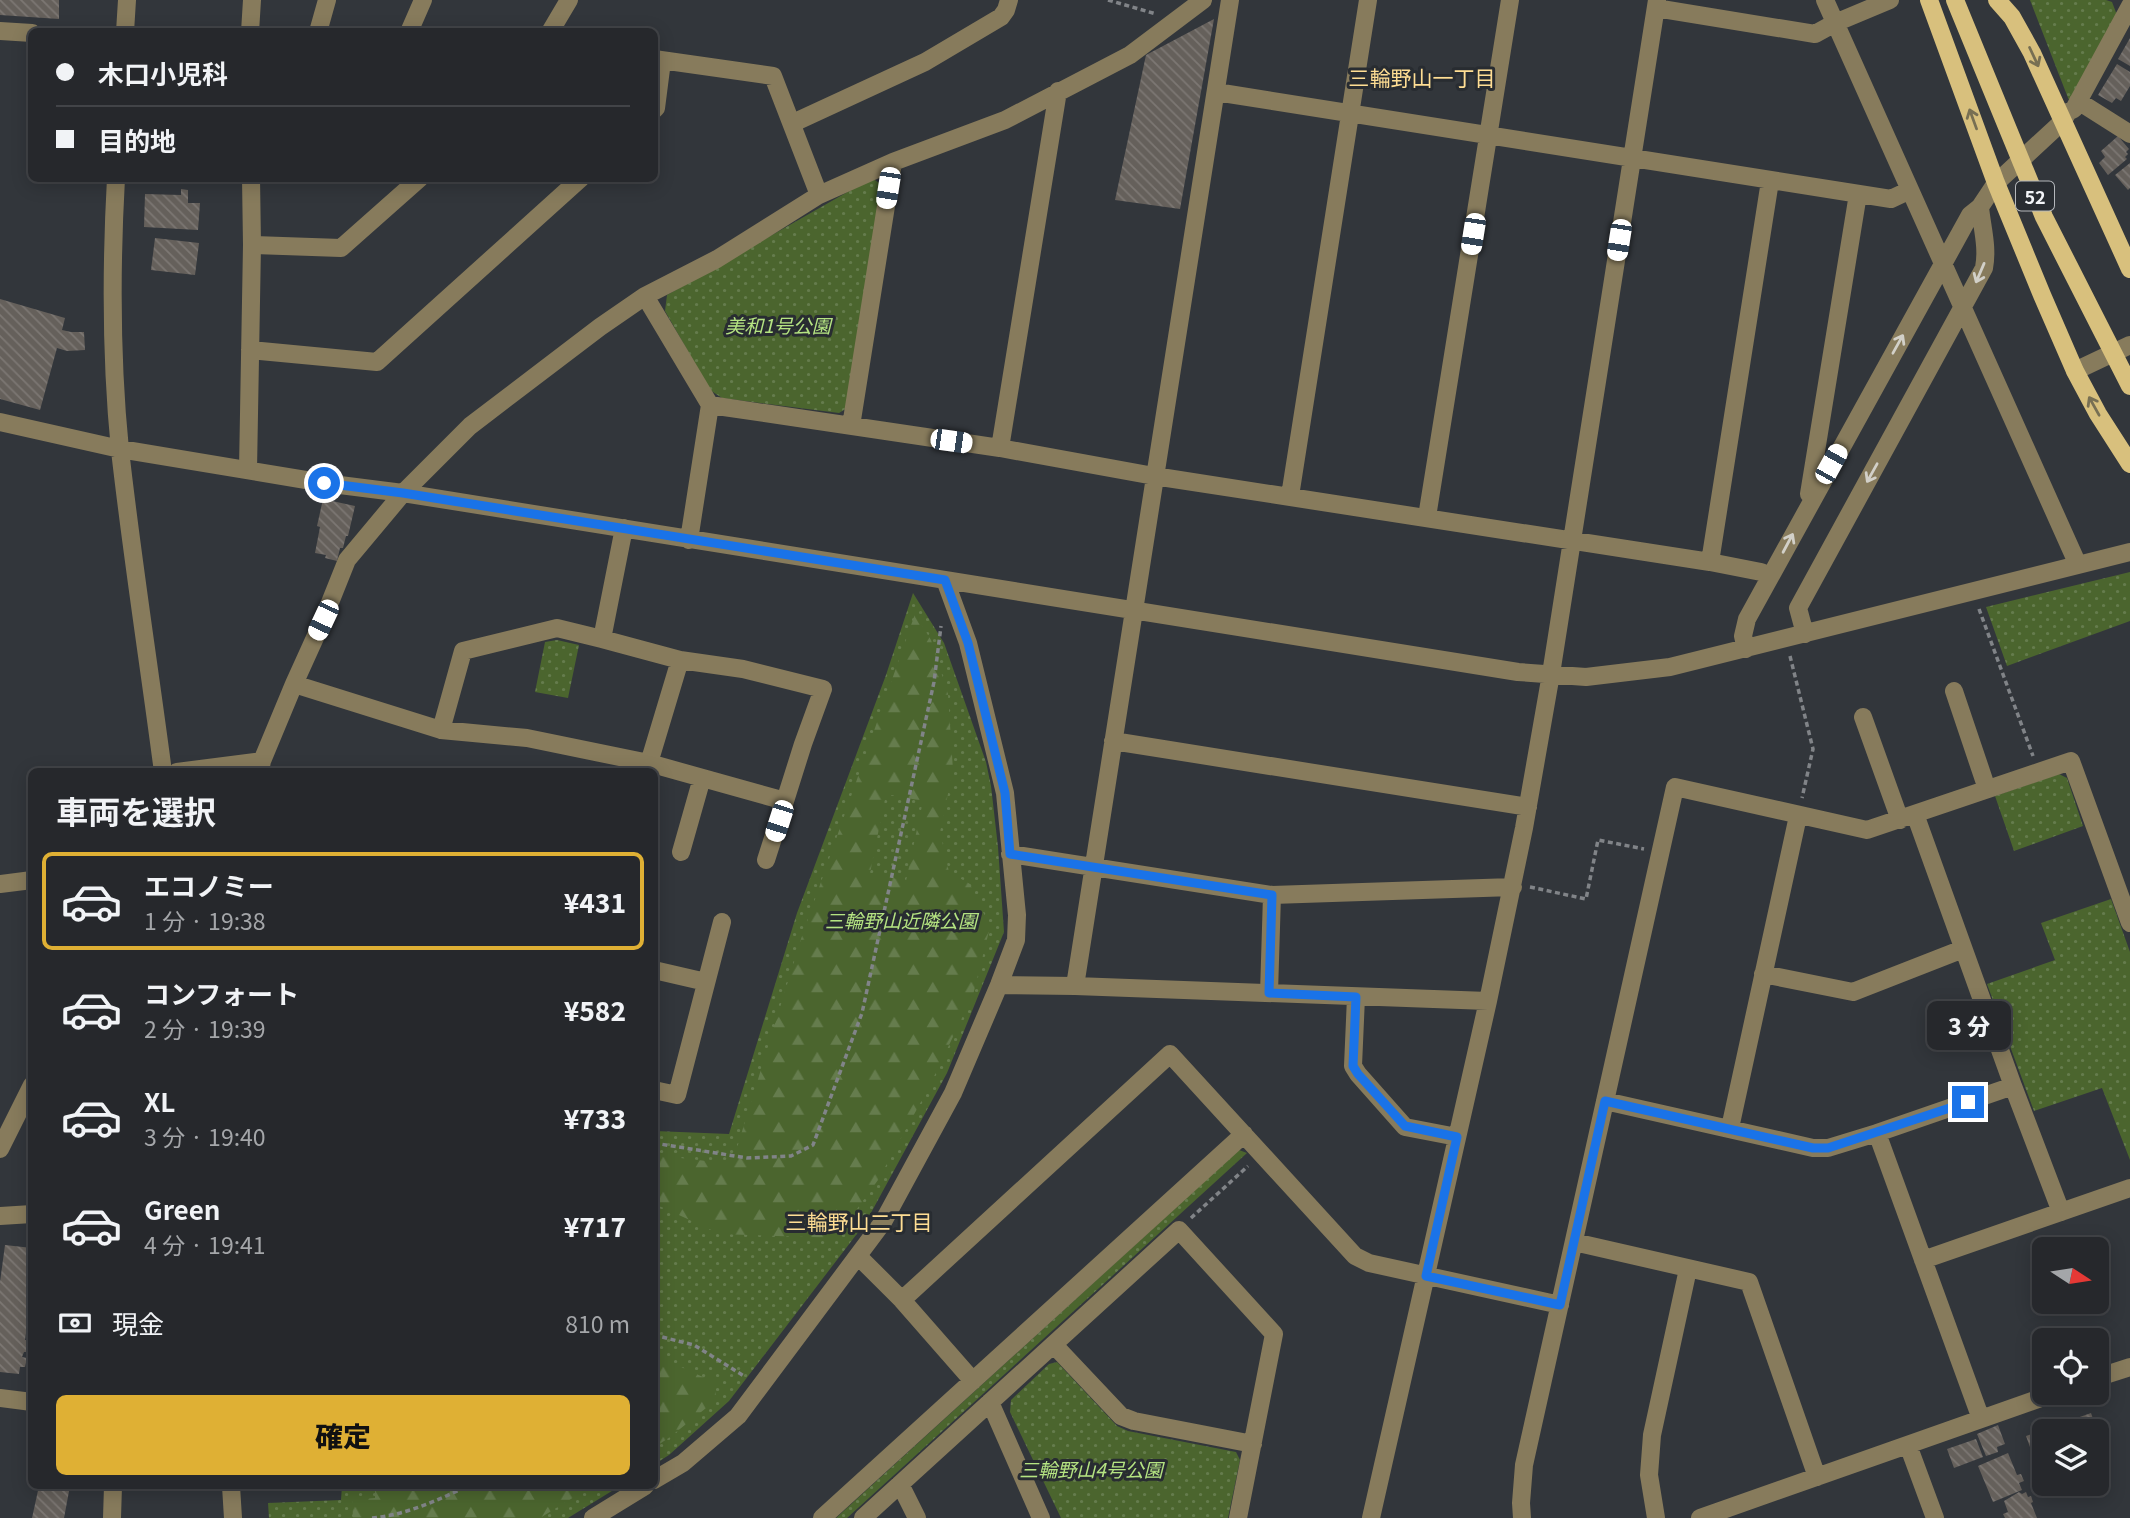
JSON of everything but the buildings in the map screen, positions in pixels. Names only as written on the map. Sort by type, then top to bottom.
[{"type":"main road","points":[[1929,0],[1996,183],[2075,371],[2130,464]]},
{"type":"main road","name":"52","points":[[1955,0],[2044,218],[2130,386]]},
{"type":"main road","points":[[1997,0],[2012,17],[2032,53],[2130,269]]},
{"type":"street","points":[[125,28],[127,0]]},
{"type":"street","points":[[250,28],[252,0]]},
{"type":"street","points":[[319,28],[327,0]]},
{"type":"street","points":[[411,28],[423,0]]},
{"type":"street","points":[[552,28],[569,0]]},
{"type":"street","points":[[793,123],[925,62],[1001,17],[1009,0]]},
{"type":"street","points":[[233,768],[261,766],[347,560],[403,493],[470,426],[645,296],[718,259],[819,195],[893,162],[1004,120],[1130,55],[1203,0]]},
{"type":"street","points":[[1075,986],[1230,0]]},
{"type":"street","points":[[1290,496],[1368,0]]},
{"type":"street","points":[[1427,517],[1510,0]]},
{"type":"street","points":[[1825,0],[2078,565]]},
{"type":"street","points":[[1371,1518],[1488,1001],[1519,887],[1528,807],[1657,4],[1815,34],[1890,0]]},
{"type":"street","points":[[1746,649],[1743,636],[1747,619],[1970,215],[1980,207],[1996,183],[2074,109],[2130,6]]},
{"type":"street","points":[[0,31],[28,33]]},
{"type":"street","points":[[658,60],[774,76],[819,195]]},
{"type":"street","points":[[1000,448],[1058,91]]},
{"type":"street","points":[[1216,92],[1891,199],[1910,190]]},
{"type":"street","points":[[2078,101],[2130,134]]},
{"type":"street","points":[[851,426],[893,162]]},
{"type":"street","points":[[1710,562],[1770,181]]},
{"type":"street","points":[[116,182],[113,302],[120,449],[162,768]]},
{"type":"street","points":[[248,470],[251,182]]},
{"type":"street","points":[[252,245],[341,248],[415,182]]},
{"type":"street","points":[[250,351],[377,362],[577,182]]},
{"type":"street","points":[[1807,509],[1858,194]]},
{"type":"street","points":[[1805,634],[1798,608],[1984,268],[1986,255],[1980,207]]},
{"type":"street","points":[[645,296],[710,405],[689,540]]},
{"type":"street","points":[[2075,371],[2130,345]]},
{"type":"street","points":[[710,405],[1000,448],[1154,476],[1710,562],[1761,572],[1769,577]]},
{"type":"street","points":[[0,422],[120,449],[324,483],[403,493],[1518,671],[1586,677],[1670,667],[2130,552]]},
{"type":"street","points":[[602,639],[624,528]]},
{"type":"street","points":[[658,1478],[683,1463],[738,1416],[883,1222],[953,1093],[1016,940],[1017,915],[1005,793],[968,643],[945,580]]},
{"type":"street","points":[[440,730],[463,651],[557,628],[680,660],[743,669],[823,689],[766,860]]},
{"type":"street","points":[[649,763],[680,660]]},
{"type":"street","points":[[294,684],[440,730],[527,738],[618,764],[649,763],[785,802]]},
{"type":"street","points":[[1954,691],[1987,789]]},
{"type":"street","points":[[1863,717],[1963,949],[2061,1212]]},
{"type":"street","points":[[1114,741],[1528,807]]},
{"type":"street","points":[[1522,1518],[1524,1465],[1675,787],[1867,830],[2071,761],[2130,923]]},
{"type":"street","points":[[681,852],[702,778]]},
{"type":"street","points":[[1730,1128],[1798,816]]},
{"type":"street","points":[[1010,854],[1272,895],[1519,887]]},
{"type":"street","points":[[0,884],[28,880]]},
{"type":"street","points":[[1269,993],[1272,895]]},
{"type":"street","points":[[658,1091],[677,1096],[722,922]]},
{"type":"street","points":[[1763,974],[1853,992],[1963,949]]},
{"type":"street","points":[[658,971],[706,982]]},
{"type":"street","points":[[999,985],[1488,1001]]},
{"type":"street","points":[[1356,997],[1353,1066],[1358,1074],[1405,1126],[1457,1137]]},
{"type":"street","points":[[902,1300],[1170,1054],[1355,1256],[1369,1263],[1560,1305]]},
{"type":"street","points":[[1605,1101],[1813,1148],[1828,1148],[2013,1086]]},
{"type":"street","points":[[0,1149],[28,1093]]},
{"type":"street","points":[[822,1518],[1244,1133]]},
{"type":"street","points":[[1877,1133],[1981,1419]]},
{"type":"street","points":[[1923,1260],[2130,1188]]},
{"type":"street","points":[[0,1216],[28,1214]]},
{"type":"street","points":[[863,1518],[1180,1230],[1274,1334],[1238,1518]]},
{"type":"street","points":[[1574,1242],[1749,1282],[1817,1477]]},
{"type":"street","points":[[858,1256],[902,1300],[974,1381]]},
{"type":"street","points":[[1656,1518],[1649,1475],[1652,1435],[1688,1269]]},
{"type":"street","points":[[1054,1345],[1121,1416],[1134,1421],[1253,1444]]},
{"type":"street","points":[[2109,1374],[2130,1367]]},
{"type":"street","points":[[0,1398],[28,1402]]},
{"type":"street","points":[[1700,1518],[2032,1401]]},
{"type":"street","points":[[990,1402],[1041,1518]]},
{"type":"street","points":[[1908,1445],[1935,1518]]},
{"type":"street","points":[[900,1484],[917,1518]]},
{"type":"street","points":[[112,1518],[114,1489]]},
{"type":"street","points":[[231,1489],[233,1518]]},
{"type":"street","points":[[597,1517],[640,1489]]},
{"type":"path","points":[[1108,0],[1165,16],[1171,25]]},
{"type":"path","points":[[1978,606],[2039,771]]},
{"type":"path","points":[[658,1144],[747,1158],[790,1156],[813,1144],[862,1013],[934,682],[942,621]]},
{"type":"path","points":[[1789,654],[1813,749],[1798,816]]},
{"type":"path","points":[[1519,887],[1586,899],[1598,840],[1660,853]]},
{"type":"path","points":[[1180,1230],[1262,1153]]},
{"type":"path","points":[[658,1336],[694,1345],[761,1386]]},
{"type":"path","points":[[372,1518],[429,1504],[462,1489]]},
{"type":"green space","points":[[2030,0],[2112,2],[2117,15],[2070,103]]},
{"type":"green space","name":"美和1号公園","points":[[872,178],[882,185],[847,408],[839,413],[722,398],[710,390],[665,311],[667,295]]},
{"type":"green space","points":[[2130,572],[2130,621],[2007,666],[1986,607]]},
{"type":"green space","name":"三輪野山近隣公園","points":[[913,593],[944,643],[986,762],[998,847],[1004,932],[947,1073],[866,1222],[729,1401],[658,1462],[658,1131],[729,1134],[797,913],[886,675]]},
{"type":"green space","name":"三輪野山近隣公園","points":[[915,614],[931,640],[948,694],[953,770],[940,832],[949,872],[970,884],[990,927],[973,995],[928,1089],[878,1180],[836,1238],[720,1234],[658,1205],[658,1155],[732,1164],[801,939]],"holes":[[[886,794],[923,801],[906,881],[870,873]]]},
{"type":"green space","points":[[557,640],[579,645],[568,698],[535,692],[545,642]]},
{"type":"green space","points":[[2059,774],[2067,778],[2083,826],[2014,851],[1995,796]]},
{"type":"green space","points":[[2111,899],[2130,952],[2130,1160],[2102,1088],[2034,1111],[1987,984],[2055,960],[2041,923]]},
{"type":"green space","points":[[1239,1150],[1247,1153],[847,1518],[836,1518]]},
{"type":"green space","points":[[658,1356],[716,1383],[716,1400],[658,1445]]},
{"type":"green space","name":"三輪野山4号公園","points":[[1057,1362],[1117,1426],[1128,1431],[1236,1452],[1240,1460],[1228,1518],[1061,1518],[1010,1412],[1011,1400],[1049,1364]]},
{"type":"green space","points":[[342,1489],[615,1489],[568,1518],[269,1518],[268,1503],[341,1500]]},
{"type":"green space","points":[[375,1489],[587,1489],[540,1518],[353,1518],[352,1500],[375,1498]]},
{"type":"district","name":"三輪野山一丁目","points":[[1422,77]]},
{"type":"district","name":"三輪野山二丁目","points":[[859,1221]]},
{"type":"route","points":[[324,483],[403,493],[945,580],[968,643],[1005,793],[1010,854],[1272,895],[1269,993],[1356,997],[1353,1066],[1358,1074],[1405,1126],[1457,1137],[1426,1276],[1560,1305],[1605,1101],[1813,1148],[1828,1148],[1968,1102]]}]
